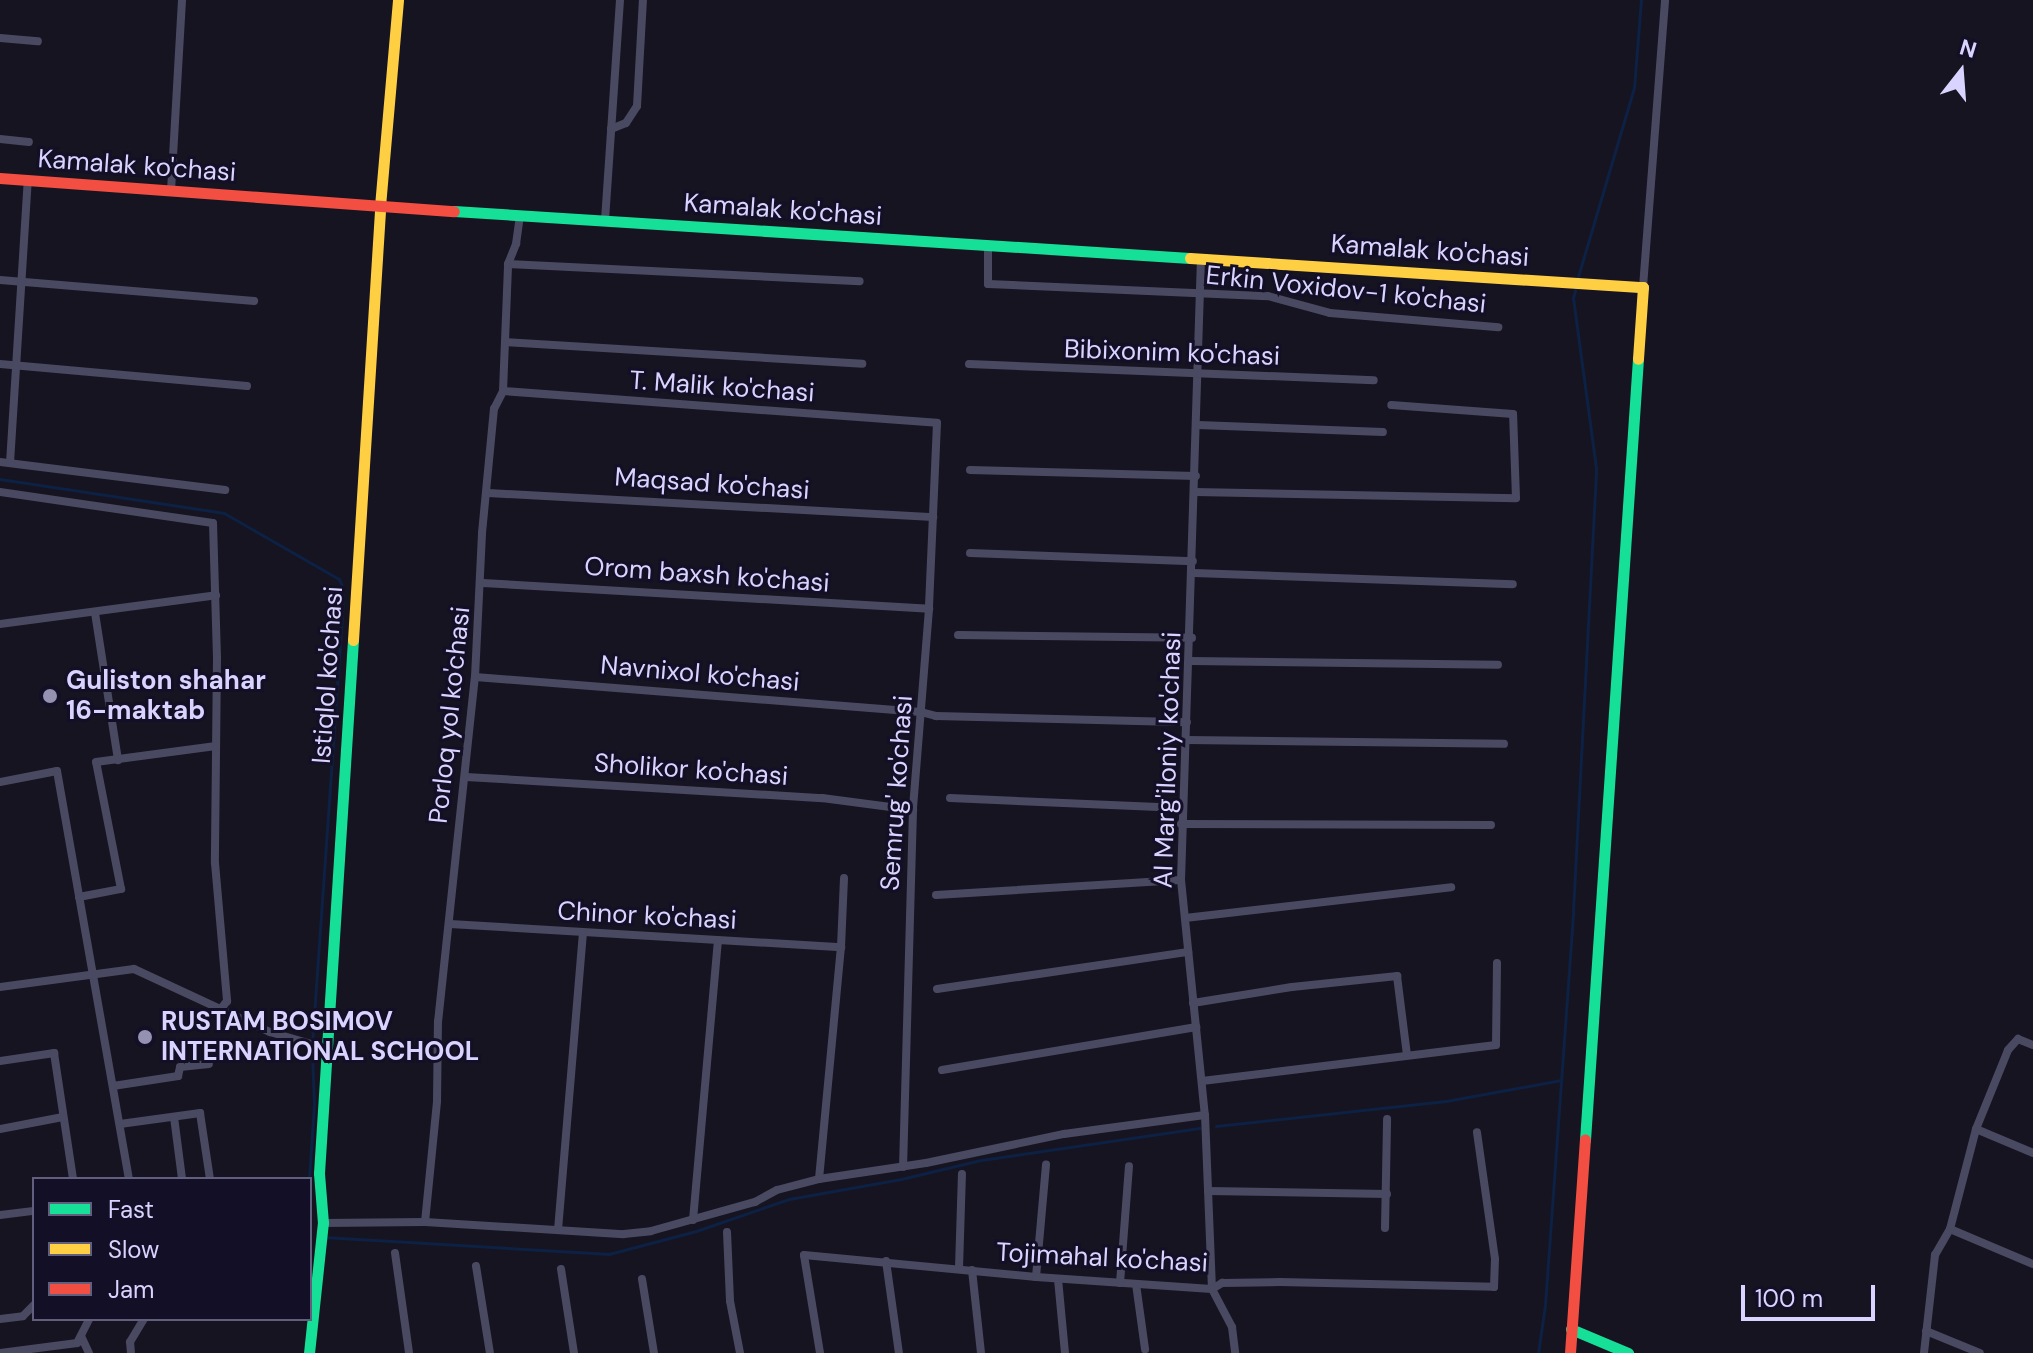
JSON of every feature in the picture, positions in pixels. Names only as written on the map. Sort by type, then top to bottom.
[{"type":"main road","name":"Istiqlol ko'chasi","points":[[309,1353],[323,1223],[319,1173],[380,206],[398,0]]},
{"type":"main road","name":"Kamalak ko'chasi","points":[[0,178],[380,206],[1643,287]]},
{"type":"main road","points":[[1570,1353],[1643,287]]},
{"type":"main road","points":[[1571,1329],[1628,1353]]},
{"type":"street","points":[[171,191],[182,0]]},
{"type":"street","points":[[605,220],[620,0]]},
{"type":"street","points":[[611,129],[626,123],[637,106],[643,0]]},
{"type":"street","points":[[1643,287],[1665,0]]},
{"type":"street","points":[[0,38],[38,41]]},
{"type":"street","points":[[0,139],[29,142]]},
{"type":"street","points":[[28,180],[16,365],[5,463],[225,490]]},
{"type":"street","name":"Porloq yol ko'chasi","points":[[425,1222],[437,1101],[438,1022],[466,777],[483,583],[482,533],[494,409],[503,391],[508,264],[516,244],[520,215]]},
{"type":"street","name":"Erkin Voxidov-1 ko'chasi","points":[[988,245],[988,284],[1268,296],[1330,313],[1498,327]]},
{"type":"street","name":"Al Marg'iloniy ko'chasi","points":[[1201,258],[1192,638],[1181,824],[1181,880],[1205,1115],[1212,1289],[1232,1327],[1235,1353]]},
{"type":"street","points":[[508,264],[860,281]]},
{"type":"street","points":[[0,280],[254,301]]},
{"type":"street","points":[[505,342],[862,364]]},
{"type":"street","points":[[0,364],[247,386]]},
{"type":"street","name":"Bibixonim ko'chasi","points":[[969,364],[1374,380]]},
{"type":"street","name":"T. Malik ko'chasi","points":[[503,391],[937,423]]},
{"type":"street","points":[[1195,492],[1516,498],[1513,414],[1391,405]]},
{"type":"street","name":"Semrug' ko'chasi","points":[[903,1167],[913,810],[929,609],[937,423]]},
{"type":"street","points":[[1198,425],[1383,432]]},
{"type":"street","points":[[970,470],[1196,476]]},
{"type":"street","points":[[0,492],[213,523],[216,595],[215,863],[227,1001],[220,1010]]},
{"type":"street","name":"Maqsad ko'chasi","points":[[488,493],[933,517]]},
{"type":"street","points":[[970,553],[1193,561]]},
{"type":"street","points":[[1194,573],[1513,584]]},
{"type":"street","name":"Orom baxsh ko'chasi","points":[[483,583],[929,609]]},
{"type":"street","points":[[0,624],[216,595]]},
{"type":"street","points":[[95,613],[118,760]]},
{"type":"street","points":[[958,635],[1192,638]]},
{"type":"street","points":[[1191,661],[1498,665]]},
{"type":"street","name":"Navnixol ko'chasi","points":[[475,677],[921,712],[936,716],[1187,722]]},
{"type":"street","points":[[1187,740],[1504,744]]},
{"type":"street","points":[[79,897],[121,889],[96,762],[216,746]]},
{"type":"street","points":[[0,782],[57,771],[129,1177]]},
{"type":"street","name":"Sholikor ko'chasi","points":[[466,777],[822,798],[913,810]]},
{"type":"street","points":[[950,798],[1182,808]]},
{"type":"street","points":[[1181,824],[1491,825]]},
{"type":"street","points":[[819,1179],[841,947],[844,878]]},
{"type":"street","points":[[936,895],[1181,880]]},
{"type":"street","points":[[1185,918],[1451,887]]},
{"type":"street","name":"Chinor ko'chasi","points":[[450,924],[841,947]]},
{"type":"street","points":[[558,1230],[583,933]]},
{"type":"street","points":[[693,1220],[718,940]]},
{"type":"street","points":[[937,989],[1188,952]]},
{"type":"street","points":[[1202,1081],[1496,1045],[1497,963]]},
{"type":"street","points":[[0,987],[134,969],[270,1032],[328,1049]]},
{"type":"street","points":[[1193,1003],[1292,987],[1397,976],[1407,1055]]},
{"type":"street","points":[[942,1070],[1196,1027]]},
{"type":"street","points":[[1924,1353],[1935,1255],[1950,1229],[1976,1129],[2008,1050],[2018,1039],[2033,1045]]},
{"type":"street","points":[[0,1061],[54,1053],[73,1177]]},
{"type":"street","points":[[113,1086],[178,1076],[180,1067],[209,1064]]},
{"type":"street","points":[[120,1124],[200,1113],[210,1177]]},
{"type":"street","points":[[323,1223],[425,1222],[624,1234],[693,1220],[819,1179],[926,1163],[1064,1134],[1205,1115]]},
{"type":"street","points":[[0,1129],[63,1117]]},
{"type":"street","points":[[174,1117],[182,1177]]},
{"type":"street","points":[[1385,1228],[1387,1119]]},
{"type":"street","points":[[1976,1129],[2033,1153]]},
{"type":"street","name":"Tojimahal ko'chasi","points":[[820,1353],[804,1255],[1058,1279],[1212,1289],[1222,1283],[1280,1282],[1494,1287],[1495,1259],[1477,1132]]},
{"type":"street","points":[[1036,1277],[1046,1164]]},
{"type":"street","points":[[1120,1283],[1129,1166]]},
{"type":"street","points":[[959,1268],[962,1174]]},
{"type":"street","points":[[1208,1191],[1387,1194]]},
{"type":"street","points":[[0,1215],[32,1211]]},
{"type":"street","points":[[1950,1229],[2033,1264]]},
{"type":"street","points":[[727,1232],[730,1301],[740,1353]]},
{"type":"street","points":[[395,1253],[409,1353]]},
{"type":"street","points":[[886,1261],[899,1353]]},
{"type":"street","points":[[476,1266],[490,1353]]},
{"type":"street","points":[[561,1269],[574,1353]]},
{"type":"street","points":[[972,1270],[981,1353]]},
{"type":"street","points":[[642,1279],[654,1353]]},
{"type":"street","points":[[1058,1279],[1065,1353]]},
{"type":"street","points":[[1136,1284],[1145,1349]]},
{"type":"street","points":[[0,1319],[23,1316],[32,1307]]},
{"type":"street","points":[[0,1353],[77,1343],[88,1321]]},
{"type":"street","points":[[131,1353],[130,1342],[143,1321]]},
{"type":"street","points":[[1926,1331],[1980,1353]]},
{"type":"street","points":[[81,1336],[89,1353]]},
{"type":"waterway","points":[[1577,280],[1634,88],[1641,0]]},
{"type":"waterway","points":[[1538,1353],[1545,1305],[1573,911],[1596,468],[1573,298],[1576,287]]},
{"type":"waterway","points":[[0,479],[224,513],[339,579],[343,588],[342,615],[312,1040]]},
{"type":"waterway","points":[[309,1177],[314,1103],[312,1055]]},
{"type":"waterway","points":[[1216,1126],[1446,1101],[1561,1080]]},
{"type":"waterway","points":[[324,1237],[609,1254],[696,1231],[789,1199],[901,1179],[981,1160],[1200,1128]]},
{"type":"traffic: fast","points":[[454,211],[1190,258]]},
{"type":"traffic: fast","points":[[1585,1140],[1638,359]]},
{"type":"traffic: fast","points":[[309,1353],[323,1223],[319,1173],[353,640]]},
{"type":"traffic: fast","points":[[1571,1329],[1628,1353]]},
{"type":"traffic: slow","points":[[353,640],[380,206],[398,0]]},
{"type":"traffic: slow","points":[[1190,258],[1643,287],[1638,359]]},
{"type":"traffic: jam","points":[[0,178],[454,211]]},
{"type":"traffic: jam","points":[[1570,1353],[1585,1140]]},
{"type":"place","name":"Guliston shahar 16-maktab","points":[[50,696]]},
{"type":"place","name":"RUSTAM BOSIMOV INTERNATIONAL SCHOOL","points":[[145,1037]]}]
